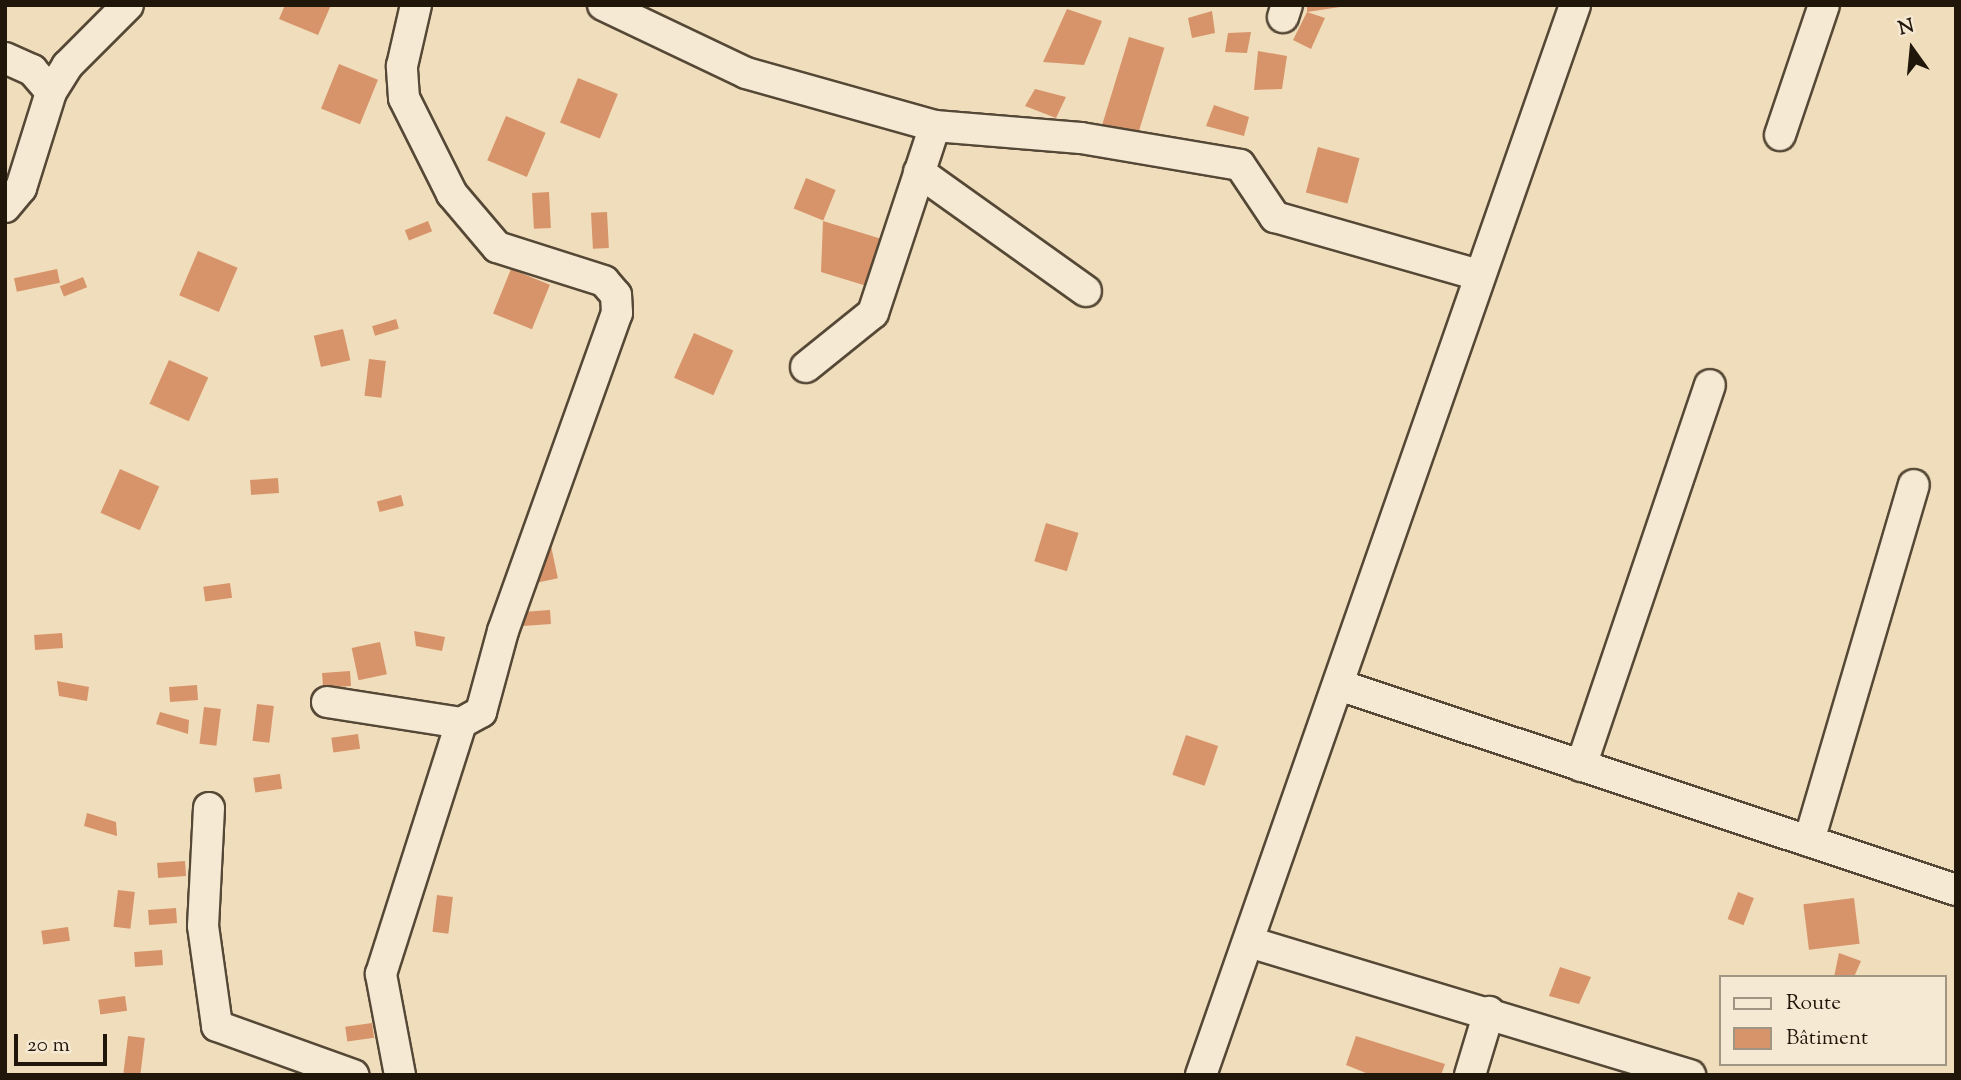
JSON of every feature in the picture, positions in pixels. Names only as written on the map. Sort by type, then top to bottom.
[{"type":"street","points":[[5,207],[21,188],[51,92],[67,66],[128,5]]},
{"type":"street","points":[[327,702],[461,723],[481,712],[503,631],[617,313],[616,295],[604,281],[497,247],[452,194],[404,98],[402,66],[416,5]]},
{"type":"street","points":[[603,5],[746,73],[935,126],[1081,138],[1240,165],[1276,217],[1478,275]]},
{"type":"street","points":[[1201,1075],[1574,5]]},
{"type":"street","points":[[1780,135],[1824,5]]},
{"type":"street","points":[[5,58],[33,70],[51,92]]},
{"type":"street","points":[[806,367],[873,313],[935,126]]},
{"type":"street","points":[[919,172],[1086,291]]},
{"type":"street","points":[[1581,766],[1710,385]]},
{"type":"street","points":[[1809,841],[1914,485]]},
{"type":"street","points":[[1339,685],[1956,890]]},
{"type":"street","points":[[400,1075],[381,974],[461,723]]},
{"type":"street","points":[[209,808],[203,926],[216,1026],[353,1075]]},
{"type":"street","points":[[1249,942],[1489,1012],[1690,1075]]},
{"type":"street","points":[[1470,1075],[1489,1012]]},
{"type":"building","points":[[285,5],[331,5],[318,35],[279,19]]},
{"type":"building","points":[[1307,5],[1340,5],[1340,7],[1307,12]]},
{"type":"building","points":[[1067,9],[1102,21],[1084,65],[1043,62]]},
{"type":"building","points":[[1212,11],[1215,33],[1192,38],[1188,18]]},
{"type":"building","points":[[1307,12],[1325,18],[1311,49],[1293,40]]},
{"type":"building","points":[[1251,32],[1247,53],[1225,52],[1228,33]]},
{"type":"building","points":[[1129,37],[1164,48],[1135,142],[1100,132]]},
{"type":"building","points":[[1258,51],[1287,56],[1282,89],[1254,90]]},
{"type":"building","points":[[339,64],[378,80],[360,124],[321,109]]},
{"type":"building","points":[[578,78],[618,94],[600,139],[560,123]]},
{"type":"building","points":[[1035,89],[1066,97],[1056,118],[1025,106]]},
{"type":"building","points":[[1214,105],[1249,117],[1244,136],[1206,126]]},
{"type":"building","points":[[506,116],[546,133],[527,177],[487,160]]},
{"type":"building","points":[[1318,147],[1360,158],[1347,204],[1306,192]]},
{"type":"building","points":[[806,178],[836,190],[823,221],[794,209]]},
{"type":"building","points":[[549,192],[551,228],[534,229],[532,193]]},
{"type":"building","points":[[607,212],[609,248],[593,249],[591,213]]},
{"type":"building","points":[[428,221],[432,231],[409,241],[405,230]]},
{"type":"building","points":[[823,221],[885,240],[870,287],[821,272]]},
{"type":"building","points":[[198,251],[238,268],[219,312],[179,295]]},
{"type":"building","points":[[57,269],[60,283],[17,292],[14,278]]},
{"type":"building","points":[[511,269],[550,285],[532,329],[493,314]]},
{"type":"building","points":[[83,277],[87,287],[64,297],[60,286]]},
{"type":"building","points":[[396,319],[399,329],[375,336],[372,326]]},
{"type":"building","points":[[343,329],[350,360],[321,367],[314,336]]},
{"type":"building","points":[[694,333],[733,350],[713,395],[674,378]]},
{"type":"building","points":[[369,359],[386,361],[381,398],[364,396]]},
{"type":"building","points":[[169,360],[208,377],[189,421],[149,404]]},
{"type":"building","points":[[120,469],[159,486],[140,530],[100,513]]},
{"type":"building","points":[[278,478],[279,493],[251,495],[250,480]]},
{"type":"building","points":[[401,495],[404,506],[380,512],[377,501]]},
{"type":"building","points":[[1046,523],[1079,533],[1067,571],[1034,561]]},
{"type":"building","points":[[551,546],[558,578],[529,585],[522,552]]},
{"type":"building","points":[[230,583],[232,598],[205,602],[203,587]]},
{"type":"building","points":[[550,610],[551,624],[523,626],[522,612]]},
{"type":"building","points":[[414,631],[445,637],[442,651],[416,646]]},
{"type":"building","points":[[62,633],[63,648],[35,650],[34,635]]},
{"type":"building","points":[[380,642],[387,674],[358,680],[352,648]]},
{"type":"building","points":[[350,671],[351,686],[323,688],[322,673]]},
{"type":"building","points":[[57,681],[89,687],[87,701],[59,696]]},
{"type":"building","points":[[197,685],[198,700],[170,702],[169,687]]},
{"type":"building","points":[[257,704],[274,706],[269,743],[252,741]]},
{"type":"building","points":[[204,707],[221,709],[216,746],[199,744]]},
{"type":"building","points":[[160,712],[189,720],[188,734],[156,724]]},
{"type":"building","points":[[358,734],[360,749],[333,753],[331,738]]},
{"type":"building","points":[[1186,735],[1218,746],[1204,786],[1172,775]]},
{"type":"building","points":[[280,774],[282,789],[255,793],[253,778]]},
{"type":"building","points":[[87,813],[116,822],[117,836],[84,826]]},
{"type":"building","points":[[185,861],[186,876],[158,878],[157,863]]},
{"type":"building","points":[[118,890],[135,892],[130,929],[113,927]]},
{"type":"building","points":[[1738,892],[1754,898],[1743,925],[1728,919]]},
{"type":"building","points":[[437,895],[453,897],[448,934],[432,932]]},
{"type":"building","points":[[1854,898],[1860,944],[1809,950],[1803,904]]},
{"type":"building","points":[[176,908],[177,923],[149,925],[148,910]]},
{"type":"building","points":[[68,927],[70,941],[43,945],[41,931]]},
{"type":"building","points":[[162,950],[163,965],[135,967],[134,952]]},
{"type":"building","points":[[1839,953],[1861,961],[1855,975],[1834,975]]},
{"type":"building","points":[[1560,967],[1591,977],[1579,1004],[1549,996]]},
{"type":"building","points":[[125,996],[127,1011],[100,1015],[98,1000]]},
{"type":"building","points":[[372,1023],[374,1038],[347,1042],[345,1027]]},
{"type":"building","points":[[128,1036],[145,1038],[140,1075],[123,1073]]},
{"type":"building","points":[[1356,1036],[1445,1064],[1441,1075],[1371,1075],[1346,1065]]}]
